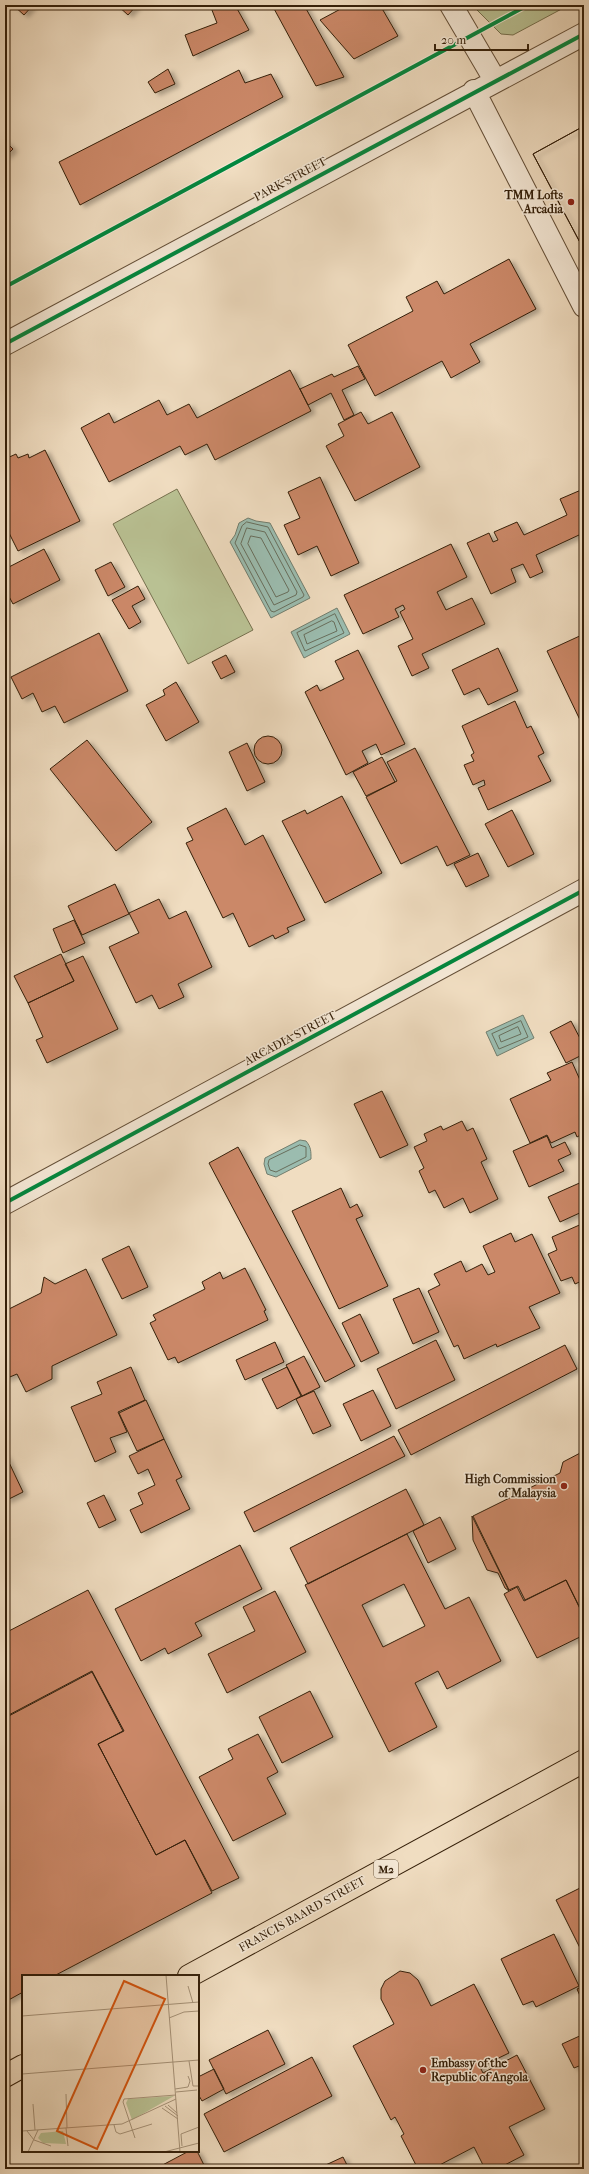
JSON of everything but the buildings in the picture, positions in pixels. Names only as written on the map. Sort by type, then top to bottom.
[{"type":"main road","name":"FRANCIS BAARD STREET","points":[[191,1975],[584,1761]]},
{"type":"main road","points":[[5,2076],[22,2067]]},
{"type":"street","points":[[451,5],[495,80]]},
{"type":"street","name":"PARK STREET","points":[[5,344],[474,91],[584,34]]},
{"type":"street","points":[[474,91],[584,306]]},
{"type":"street","name":"ARCADIA STREET","points":[[5,1203],[584,890]]},
{"type":"green space","points":[[472,5],[569,5],[513,35],[501,34]]},
{"type":"green space","points":[[177,489],[253,630],[188,664],[113,524]]},
{"type":"water","points":[[248,518],[270,523],[310,598],[271,618],[230,542],[235,535],[239,523]]},
{"type":"water","points":[[337,608],[350,634],[304,658],[291,632]]},
{"type":"water","points":[[523,1015],[534,1038],[497,1056],[486,1032]]},
{"type":"water","points":[[300,1140],[306,1141],[309,1145],[311,1159],[276,1177],[267,1174],[264,1164],[265,1158]]},
{"type":"cycle path","points":[[5,287],[528,5]]},
{"type":"cycle path","points":[[5,344],[584,34]]},
{"type":"cycle path","points":[[5,1203],[584,890]]},
{"type":"place","name":"TMM Lofts Arcadia","points":[[571,202]]},
{"type":"place","name":"High Commission of Malaysia","points":[[564,1486]]},
{"type":"place","name":"Embassy of the Republic of Angola","points":[[423,2070]]}]
